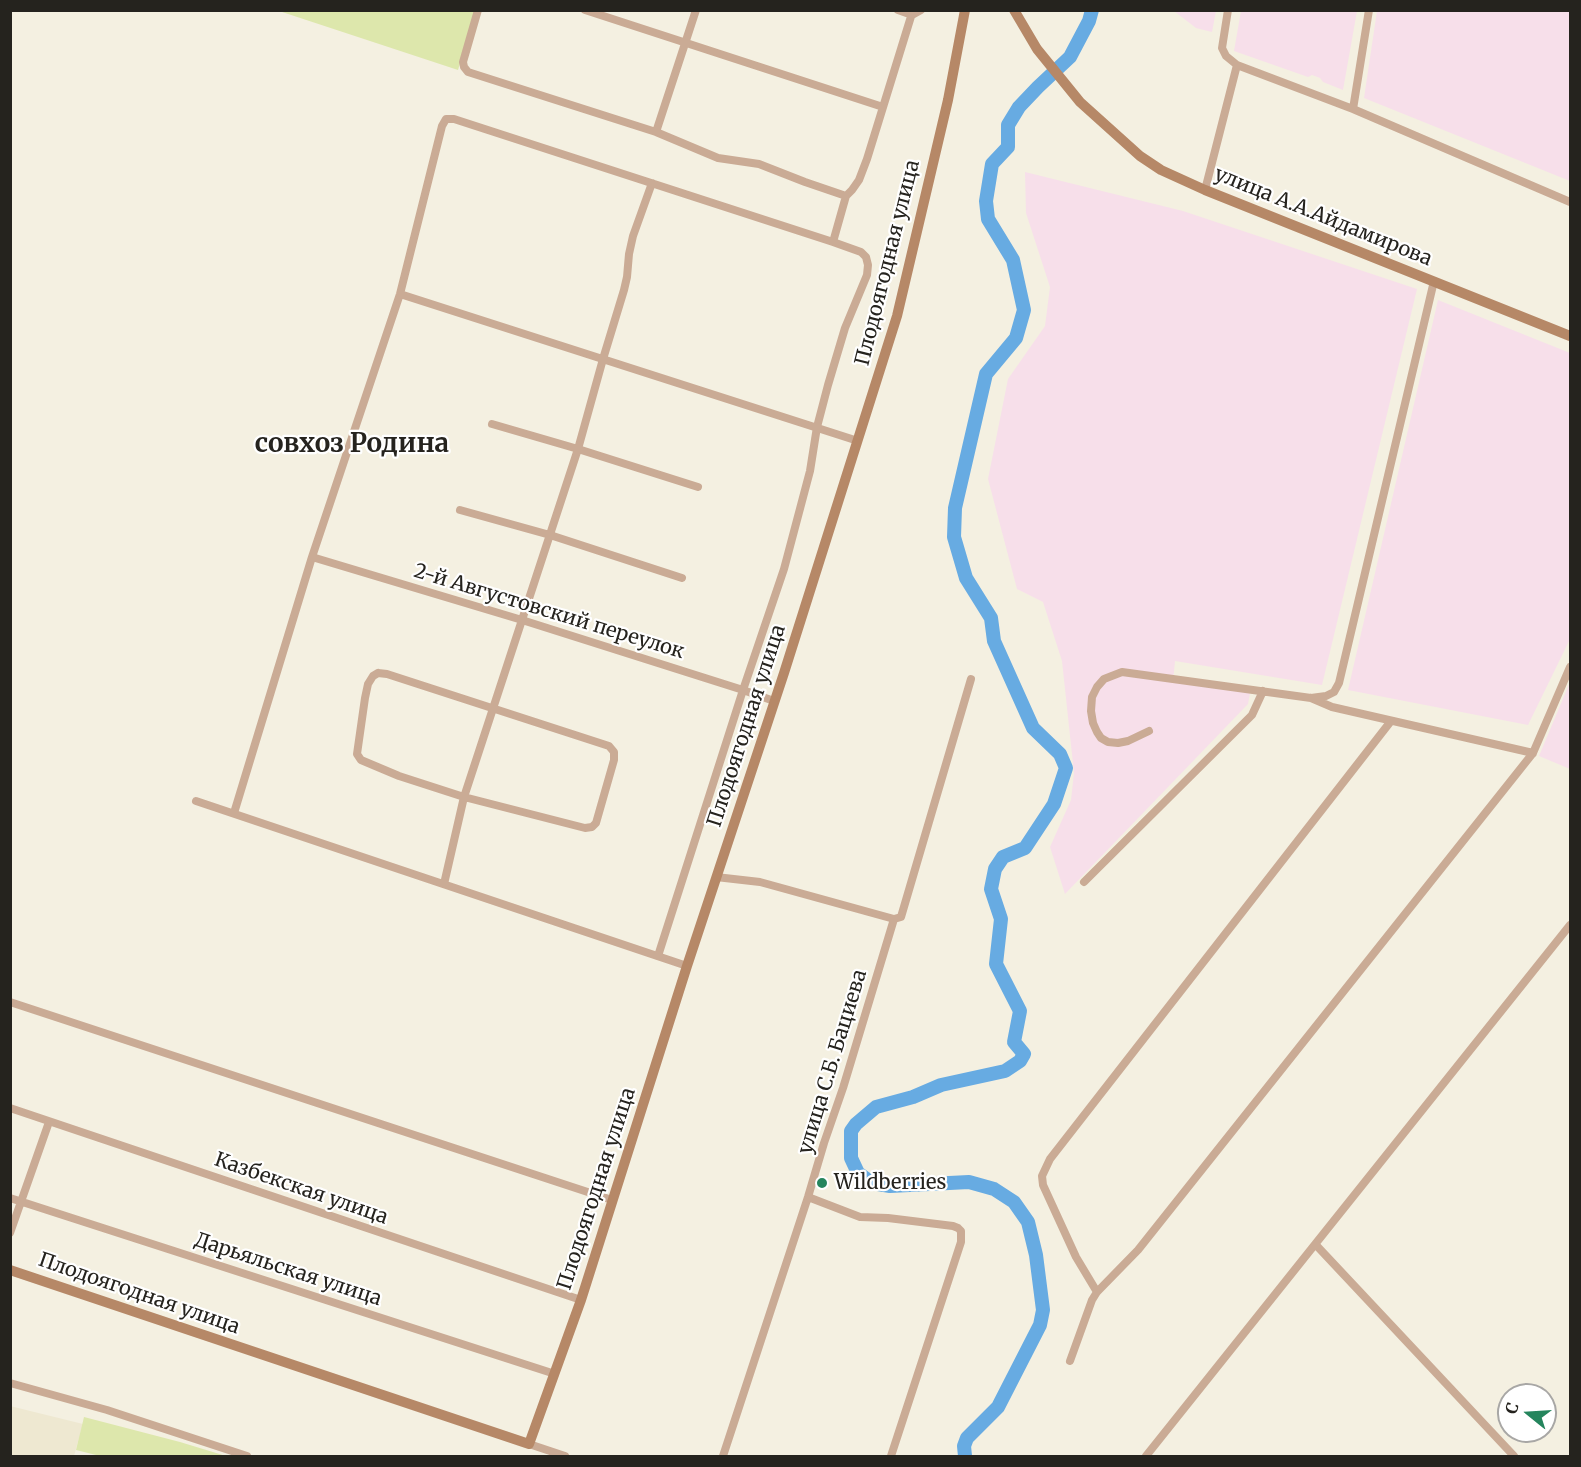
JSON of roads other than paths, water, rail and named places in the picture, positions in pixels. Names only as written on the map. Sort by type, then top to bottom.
[{"type":"street","points":[[478,10],[463,62],[468,72],[656,132],[718,158],[759,164],[805,183],[846,196]]},
{"type":"street","points":[[585,10],[883,107]]},
{"type":"street","points":[[656,132],[696,10]]},
{"type":"street","points":[[898,10],[912,13],[921,10]]},
{"type":"street","name":"Плодоягодная улица","points":[[529,1444],[581,1300],[897,316],[948,100],[965,10]]},
{"type":"street","name":"улица А.А.Айдамирова","points":[[1014,10],[1037,49],[1080,102],[1140,156],[1161,170],[1205,190],[1570,336]]},
{"type":"street","points":[[1228,10],[1222,48],[1226,56],[1237,65],[1353,109],[1570,202]]},
{"type":"street","points":[[1353,109],[1369,10]]},
{"type":"street","points":[[833,242],[846,196],[859,180],[912,13]]},
{"type":"street","points":[[1205,190],[1237,65]]},
{"type":"street","points":[[234,813],[312,557],[400,294],[442,126],[446,119],[454,119],[833,242],[861,252],[866,257],[867,275],[845,328],[828,385],[817,427],[810,471],[784,569],[658,956]]},
{"type":"street","points":[[444,884],[464,797],[578,448],[627,277],[633,236],[652,183]]},
{"type":"street","points":[[1311,698],[1326,696],[1334,692],[1339,683],[1434,281]]},
{"type":"street","points":[[400,294],[858,441]]},
{"type":"street","points":[[492,424],[578,448],[698,487]]},
{"type":"street","points":[[460,510],[682,578]]},
{"type":"street","name":"2-й Августовский переулок","points":[[312,557],[522,620],[774,701]]},
{"type":"street","points":[[1070,1361],[1097,1292],[1138,1250],[1533,753],[1570,667]]},
{"type":"street","points":[[1149,731],[1118,743],[1108,742],[1101,738],[1093,723],[1091,711],[1092,697],[1104,679],[1122,672],[1311,698],[1332,707],[1533,753]]},
{"type":"street","points":[[387,674],[609,746],[614,752],[614,760],[596,823],[592,827],[585,828],[464,797],[399,776],[358,757],[368,684],[373,676],[387,674]]},
{"type":"street","name":"улица С.Б. Бациева","points":[[723,1456],[843,1088],[894,919],[901,917],[971,679]]},
{"type":"street","points":[[1084,882],[1252,715],[1263,691]]},
{"type":"street","points":[[1097,1292],[1076,1257],[1043,1185],[1042,1176],[1050,1159],[1391,721]]},
{"type":"street","points":[[196,801],[687,966]]},
{"type":"street","points":[[716,877],[759,882],[894,919]]},
{"type":"street","points":[[1146,1456],[1570,925]]},
{"type":"street","points":[[10,1002],[612,1200]]},
{"type":"street","name":"Казбекская улица","points":[[10,1108],[581,1300]]},
{"type":"street","points":[[10,1233],[49,1122]]},
{"type":"street","points":[[808,1197],[860,1217],[932,1223],[953,1226],[961,1231],[961,1242],[891,1456]]},
{"type":"street","name":"Дарьяльская улица","points":[[10,1198],[555,1374]]},
{"type":"street","points":[[1316,1245],[1514,1456]]},
{"type":"street","name":"Плодоягодная улица","points":[[10,1270],[565,1456]]},
{"type":"street","points":[[10,1383],[107,1410],[247,1456]]},
{"type":"waterway","points":[[965,1456],[964,1446],[967,1438],[998,1407],[1040,1325],[1043,1310],[1036,1255],[1028,1222],[1014,1202],[994,1189],[969,1182],[890,1186],[872,1183],[858,1173],[851,1158],[851,1131],[876,1107],[913,1097],[941,1085],[1005,1071],[1020,1061],[1024,1054],[1014,1042],[1020,1011],[996,964],[1001,919],[991,889],[995,869],[1003,857],[1025,848],[1054,804],[1066,768],[1060,754],[1033,728],[994,641],[991,618],[966,578],[954,537],[955,508],[986,374],[1016,338],[1024,310],[1013,260],[988,219],[986,201],[992,164],[1008,147],[1008,125],[1019,107],[1070,57],[1089,21],[1092,10]]},
{"type":"place","name":"Wildberries","points":[[822,1183]]},
{"type":"district","name":"совхоз Родина","points":[[352,445]]}]
